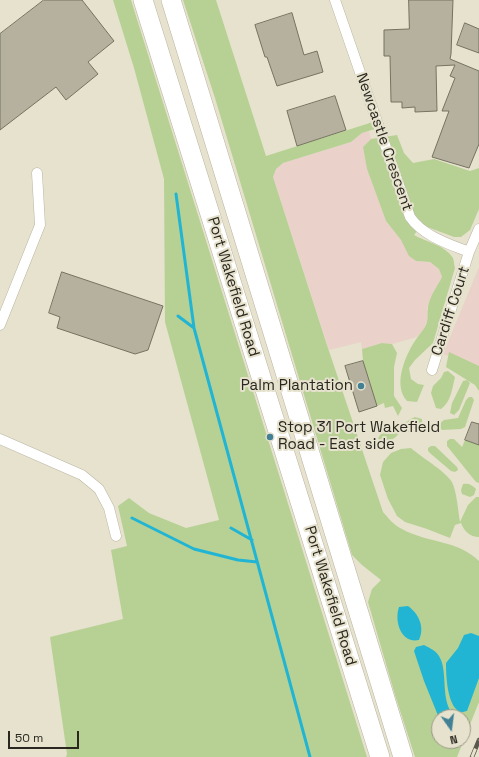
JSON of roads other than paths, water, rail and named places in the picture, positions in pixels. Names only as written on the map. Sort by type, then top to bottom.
[{"type":"highway","name":"Port Wakefield Road","points":[[143,0],[380,757]]},
{"type":"highway","name":"Port Wakefield Road","points":[[171,0],[403,757]]},
{"type":"street","name":"Newcastle Crescent","points":[[335,0],[410,217],[419,228],[469,252]]},
{"type":"street","points":[[0,325],[40,225],[37,173]]},
{"type":"street","name":"Cardiff Court","points":[[432,370],[469,252],[479,229]]},
{"type":"street","points":[[0,439],[82,475],[99,489],[110,508],[116,536]]},
{"type":"water","points":[[408,606],[412,609],[420,621],[421,635],[419,640],[413,640],[403,635],[398,625],[397,619],[399,607]]},
{"type":"water","points":[[471,633],[479,636],[479,678],[468,709],[456,709],[451,701],[449,694],[446,663],[458,648],[464,635]]},
{"type":"water","points":[[424,645],[431,648],[439,656],[442,663],[447,703],[450,709],[435,709],[414,651],[416,647]]},
{"type":"waterway","points":[[176,194],[194,328],[310,757]]},
{"type":"waterway","points":[[178,316],[194,328]]},
{"type":"waterway","points":[[132,518],[194,549],[238,560],[257,562]]},
{"type":"waterway","points":[[231,528],[252,540]]},
{"type":"railway","points":[[472,757],[479,740]]},
{"type":"place","name":"Palm Plantation","points":[[361,386]]},
{"type":"place","name":"Stop 31 Port Wakefield Road - East side","points":[[270,437]]}]
